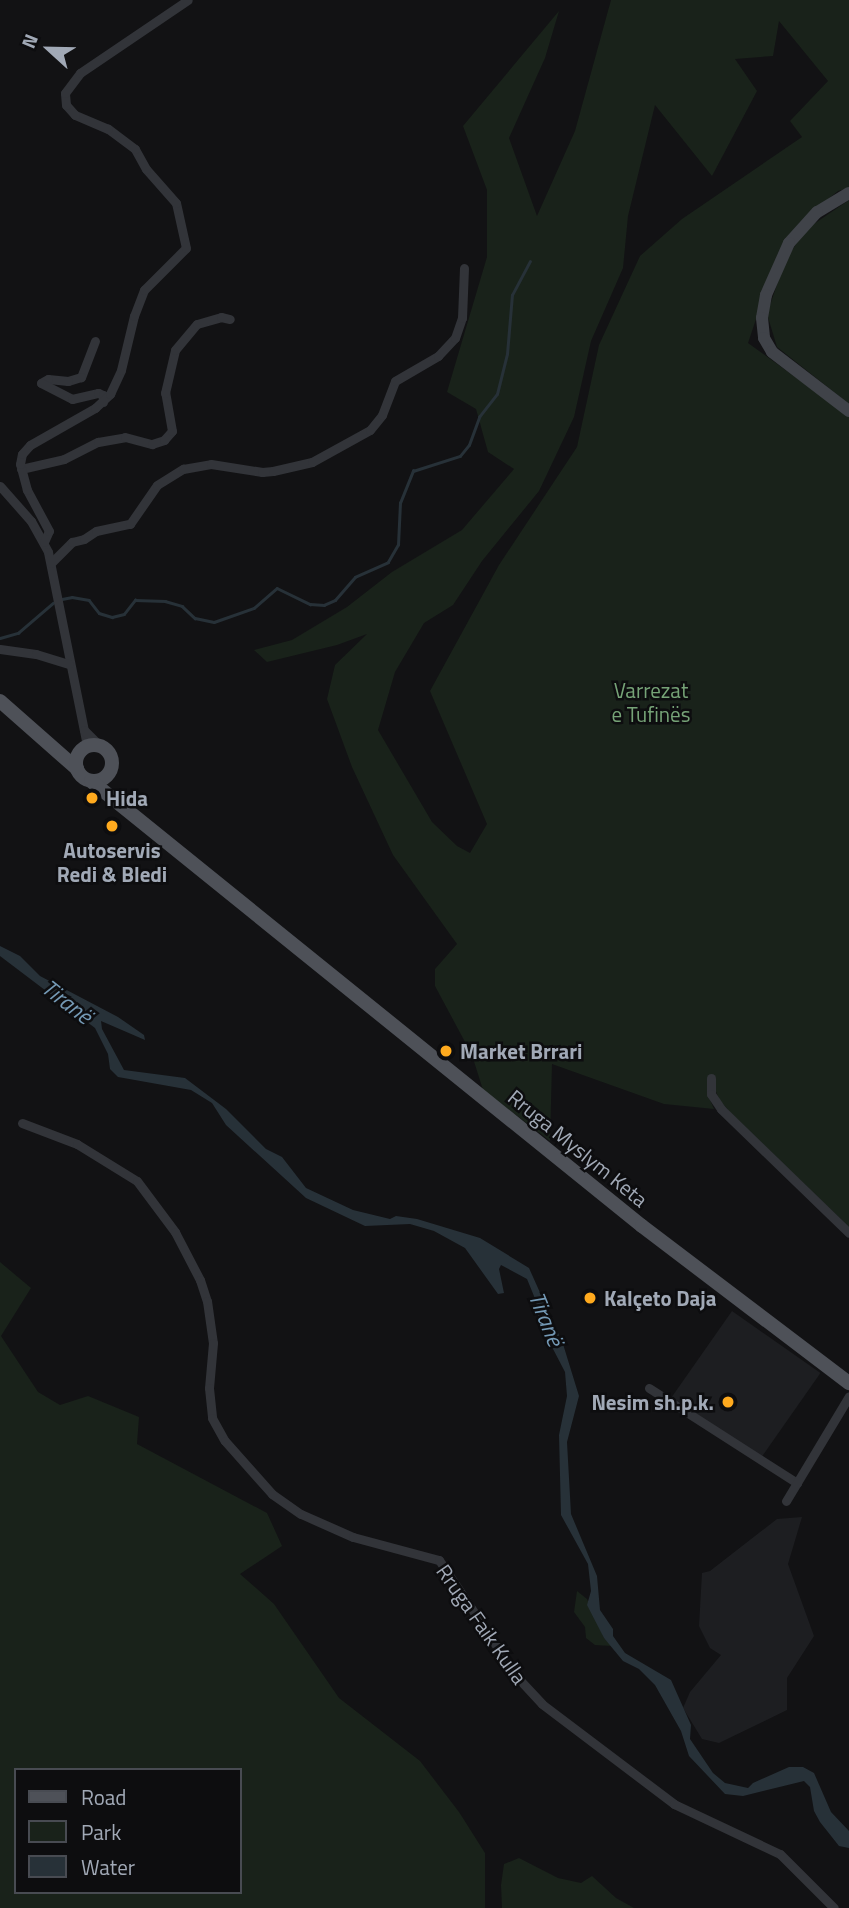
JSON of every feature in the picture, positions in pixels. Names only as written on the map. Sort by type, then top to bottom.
[{"type":"main road","points":[[0,701],[91,781],[101,780],[110,771]]},
{"type":"main road","points":[[30,729],[60,744],[91,746],[111,756],[110,771],[116,800]]},
{"type":"main road","points":[[77,769],[78,757],[91,746]]},
{"type":"main road","name":"Rruga Myslym Keta","points":[[91,781],[642,1226],[849,1383]]},
{"type":"street","points":[[44,542],[49,531],[27,490],[20,459],[26,448],[69,425],[103,402],[121,370],[134,316],[144,290],[186,247],[176,203],[146,169],[135,149],[108,129],[75,115],[66,106],[65,93],[80,73],[188,0]]},
{"type":"street","points":[[849,192],[817,212],[789,243],[766,295],[762,318],[764,338],[772,352],[849,411]]},
{"type":"street","points":[[51,565],[72,542],[84,539],[96,531],[130,524],[156,485],[183,469],[211,464],[262,472],[284,468],[312,462],[370,430],[382,415],[395,381],[438,356],[455,338],[462,318],[464,268]]},
{"type":"street","points":[[21,469],[64,459],[99,442],[125,438],[152,444],[164,440],[172,431],[165,393],[175,350],[197,324],[221,317],[230,319]]},
{"type":"street","points":[[95,341],[81,377],[75,381],[48,379],[41,383],[72,399],[98,393],[103,395],[103,402]]},
{"type":"street","points":[[0,486],[31,521],[44,542],[51,565],[68,664],[83,728],[91,746]]},
{"type":"street","points":[[0,649],[17,649],[68,664]]},
{"type":"street","points":[[711,1078],[711,1094],[721,1109],[849,1233]]},
{"type":"street","name":"Rruga Faik Kulla","points":[[22,1123],[77,1144],[123,1171],[137,1181],[155,1204],[189,1259],[208,1301],[213,1343],[209,1388],[212,1418],[225,1441],[272,1494],[301,1514],[353,1538],[439,1560],[518,1678],[542,1704],[674,1804],[780,1854],[834,1908]]},
{"type":"street","points":[[649,1388],[797,1483]]},
{"type":"street","points":[[786,1501],[849,1396]]},
{"type":"shaded area","points":[[732,1311],[820,1373],[760,1459],[672,1397]]},
{"type":"shaded area","points":[[802,1517],[788,1564],[814,1636],[787,1678],[787,1710],[719,1743],[702,1739],[683,1708],[690,1692],[721,1655],[710,1648],[699,1626],[702,1573],[710,1571],[777,1519]]},
{"type":"green space","name":"Varrezat e Tufinës","points":[[611,0],[849,0],[849,188],[838,191],[800,222],[778,253],[748,343],[849,416],[849,1227],[731,1113],[720,1101],[714,1087],[708,1095],[714,1109],[664,1104],[552,1064],[550,1141],[483,1090],[472,1055],[435,986],[435,969],[457,944],[393,855],[352,767],[327,699],[335,665],[367,634],[337,645],[267,662],[254,650],[292,640],[347,607],[392,572],[462,530],[514,469],[488,452],[476,409],[447,392],[487,257],[487,190],[463,126],[559,11],[545,58],[509,138],[537,216],[575,131]],"holes":[[[779,21],[828,81],[790,121],[802,137],[682,219],[640,256],[599,345],[577,447],[499,565],[430,691],[487,824],[470,853],[457,846],[432,822],[378,730],[395,672],[424,623],[453,605],[482,561],[539,491],[574,417],[591,341],[623,268],[628,216],[655,105],[712,176],[757,91],[735,59],[773,56]]]},
{"type":"green space","points":[[849,200],[849,404],[777,347],[767,314],[785,261],[805,230]]},
{"type":"green space","points":[[0,1262],[31,1288],[1,1336],[38,1392],[60,1405],[88,1396],[139,1417],[137,1444],[267,1513],[282,1546],[240,1574],[274,1604],[339,1698],[420,1761],[459,1812],[485,1853],[485,1908],[0,1908]]},
{"type":"green space","points":[[577,1591],[587,1599],[604,1638],[612,1646],[595,1645],[586,1638],[585,1627],[574,1612]]},
{"type":"green space","points":[[519,1858],[558,1878],[581,1883],[592,1876],[616,1898],[634,1908],[502,1908],[504,1864]]},
{"type":"water","name":"Tiranë","points":[[0,946],[20,956],[40,976],[118,1017],[144,1035],[145,1040],[101,1021],[102,1029],[124,1070],[185,1078],[226,1109],[266,1149],[282,1157],[306,1188],[353,1210],[390,1219],[396,1216],[417,1219],[480,1238],[529,1268],[563,1344],[579,1396],[567,1442],[571,1514],[597,1576],[600,1610],[613,1629],[613,1636],[625,1653],[671,1680],[691,1725],[690,1739],[713,1773],[725,1783],[748,1788],[753,1783],[789,1767],[803,1767],[814,1773],[831,1812],[849,1831],[849,1848],[839,1846],[820,1822],[814,1811],[810,1787],[804,1781],[743,1796],[725,1794],[689,1756],[681,1731],[655,1685],[639,1669],[623,1661],[604,1638],[587,1605],[591,1591],[588,1564],[561,1515],[559,1435],[567,1396],[565,1372],[539,1322],[536,1301],[527,1279],[501,1265],[499,1269],[504,1293],[498,1294],[465,1248],[434,1231],[410,1224],[365,1226],[306,1198],[226,1125],[212,1103],[191,1090],[118,1077],[110,1069],[108,1054],[95,1028],[0,956]]},
{"type":"waterway","points":[[62,599],[72,597],[89,600],[99,613],[112,617],[124,614],[135,600],[165,601],[182,606],[195,618],[214,622],[254,608],[277,588],[310,604],[324,605],[335,600],[355,577],[388,562],[398,545],[400,503],[413,471],[460,456],[469,445],[479,417],[497,394],[507,354],[512,295],[530,261]]},
{"type":"waterway","points":[[0,638],[18,633],[53,603]]},
{"type":"place","name":"Hida","points":[[92,798]]},
{"type":"place","name":"Autoservis Redi & Bledi","points":[[112,826]]},
{"type":"place","name":"Market Brrari","points":[[446,1051]]},
{"type":"place","name":"Kalçeto Daja","points":[[590,1298]]},
{"type":"place","name":"Nesim sh.p.k.","points":[[728,1402]]}]
